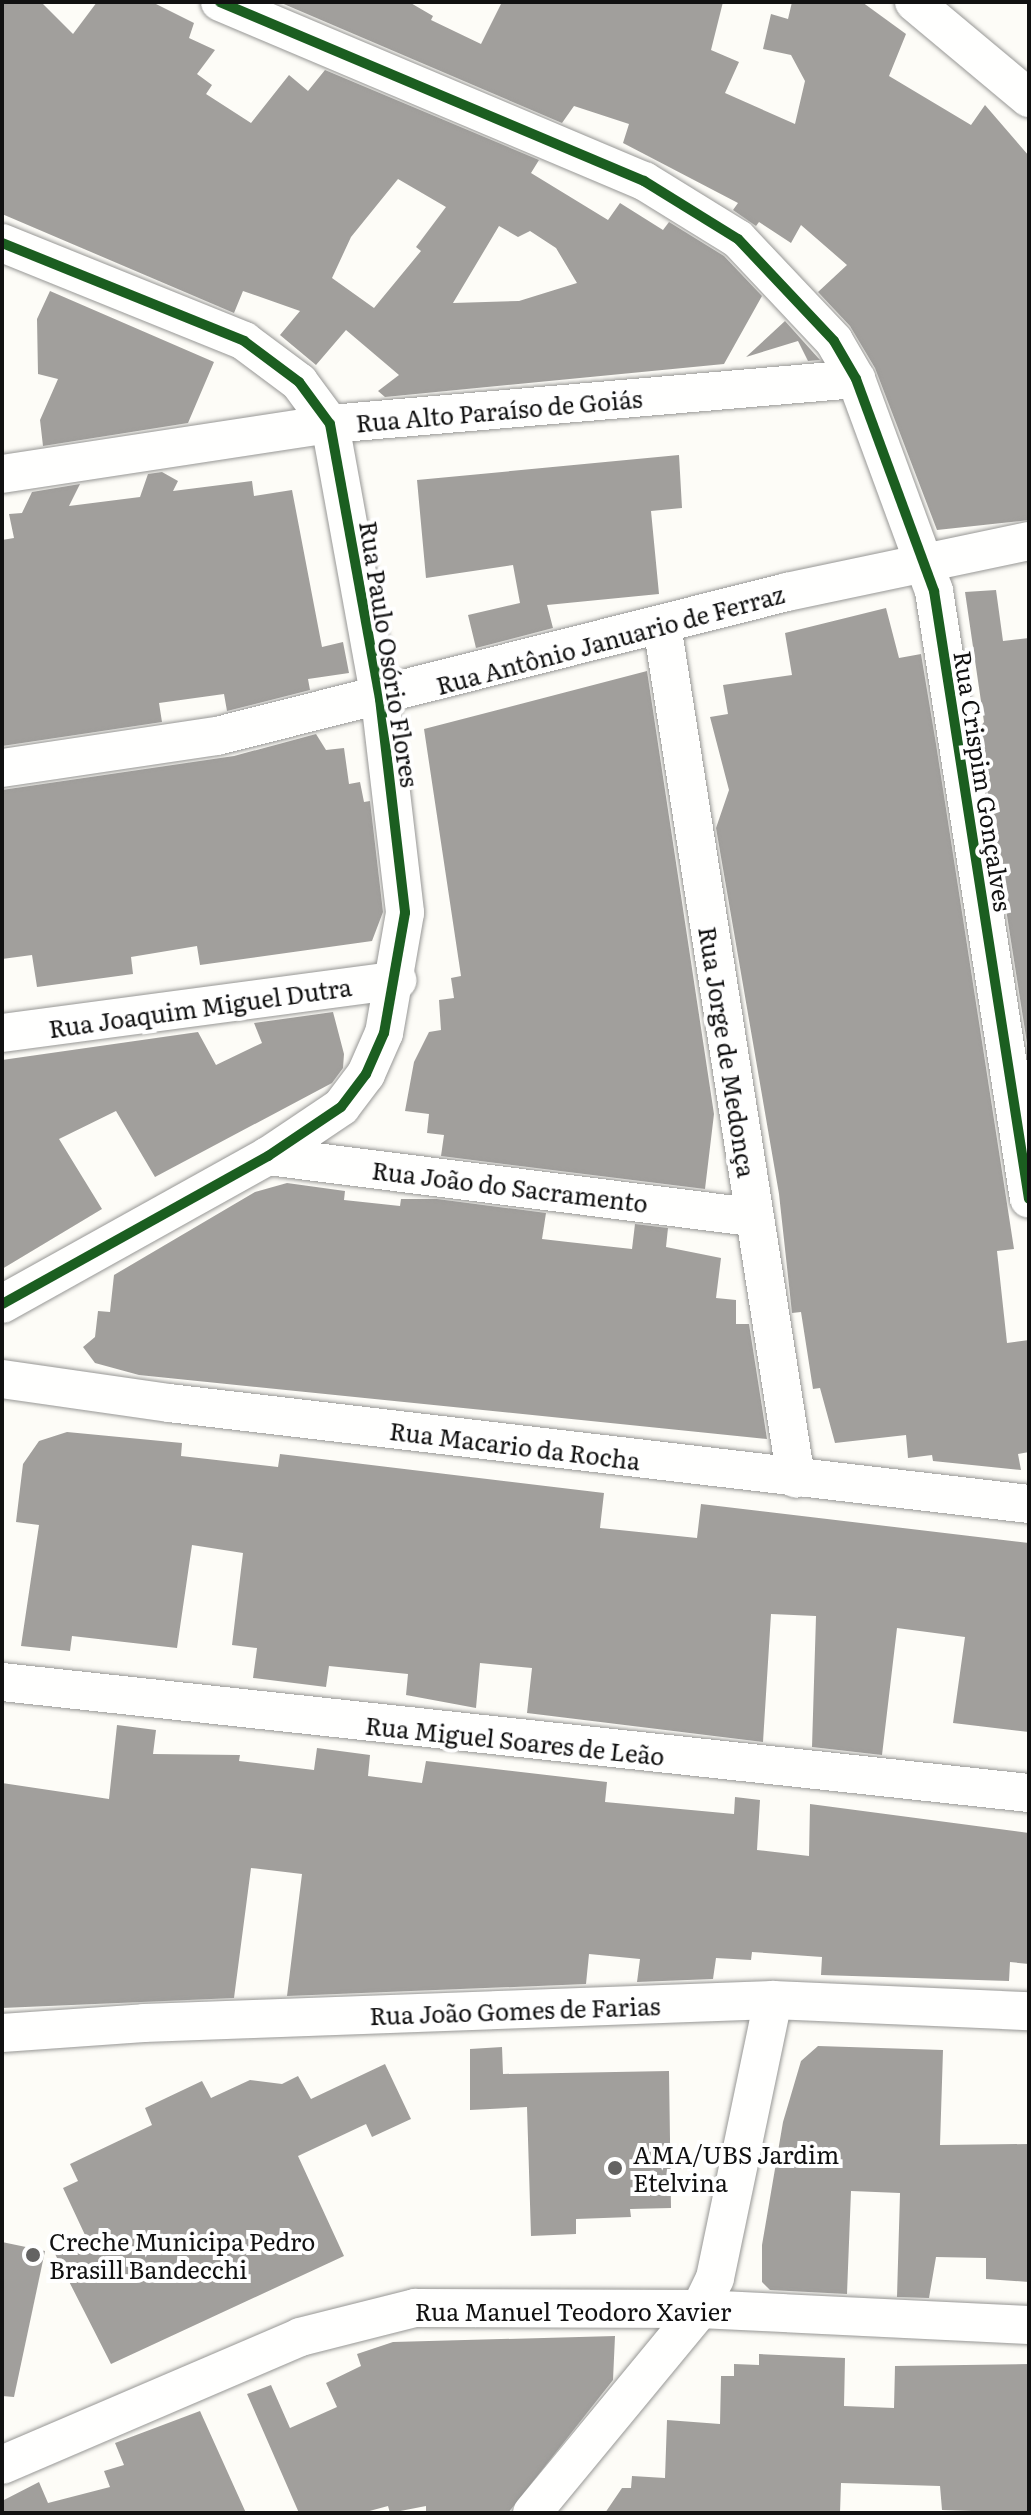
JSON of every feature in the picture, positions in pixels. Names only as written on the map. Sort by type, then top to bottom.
[{"type":"street","name":"Rua Crispim Gonçalves","points":[[220,2],[644,181],[738,239],[800,299],[856,379],[934,591],[1029,1199]]},
{"type":"street","points":[[914,2],[1029,98]]},
{"type":"street","name":"Rua Paulo Osório Flores","points":[[2,243],[244,341],[299,382],[330,424],[380,699],[405,913],[397,980],[384,1033],[366,1074],[341,1107],[268,1156],[2,1304]]},
{"type":"street","name":"Rua Alto Paraíso de Goiás","points":[[2,474],[330,424],[856,379]]},
{"type":"street","name":"Rua Antônio Januario de Ferraz","points":[[2,768],[217,736],[380,699],[925,560],[1029,541]]},
{"type":"street","name":"Rua Jorge de Medonça","points":[[662,625],[796,1479]]},
{"type":"street","name":"Rua Joaquim Miguel Dutra","points":[[2,1033],[397,980]]},
{"type":"street","name":"Rua João do Sacramento","points":[[268,1156],[753,1217]]},
{"type":"street","name":"Rua Macario da Rocha","points":[[2,1379],[796,1479],[1029,1504]]},
{"type":"street","name":"Rua Miguel Soares de Leão","points":[[2,1682],[1029,1793]]},
{"type":"street","points":[[532,2513],[700,2309],[715,2278],[773,2000]]},
{"type":"street","name":"Rua João Gomes de Farias","points":[[2,2033],[144,2023],[773,2000],[1029,2011]]},
{"type":"street","name":"Rua Manuel Teodoro Xavier","points":[[2,2465],[300,2337],[361,2317],[415,2308],[700,2309],[1029,2325]]},
{"type":"building","points":[[2,2],[41,2],[73,34],[97,2],[152,2],[194,23],[189,38],[215,50],[197,74],[212,85],[206,94],[251,123],[289,75],[308,91],[325,70],[539,160],[531,173],[608,220],[620,203],[663,230],[669,222],[724,256],[762,296],[724,364],[385,397],[378,391],[399,375],[346,330],[316,365],[280,335],[300,311],[243,291],[234,313],[2,214]],"holes":[[[398,179],[446,207],[416,247],[421,251],[374,308],[332,278],[351,237]],[[499,226],[518,237],[530,231],[556,248],[577,283],[519,301],[453,303]]]},
{"type":"building","points":[[279,2],[409,2],[433,16],[431,20],[481,44],[502,2],[723,2],[711,50],[739,62],[725,93],[795,124],[805,81],[791,55],[763,49],[771,14],[788,19],[792,2],[862,2],[906,34],[889,76],[971,125],[985,105],[1029,156],[1029,520],[937,530],[875,368],[850,326],[818,292],[847,265],[801,225],[791,243],[759,222],[756,226],[733,210],[738,203],[623,143],[629,124],[574,106],[562,123]]},
{"type":"building","points":[[50,291],[214,362],[188,423],[43,446],[40,420],[58,379],[38,374],[37,319]]},
{"type":"building","points":[[785,321],[820,360],[808,361],[798,341],[746,357]]},
{"type":"building","points":[[679,455],[682,508],[651,511],[659,594],[547,605],[553,628],[476,648],[468,615],[520,603],[513,565],[426,578],[417,480]]},
{"type":"building","points":[[162,472],[178,481],[173,491],[252,481],[254,496],[292,490],[322,647],[343,642],[349,673],[308,679],[310,690],[227,711],[224,694],[159,703],[162,722],[2,746],[2,540],[14,538],[9,514],[22,513],[32,492],[80,484],[69,506],[140,497],[148,474]]},
{"type":"building","points":[[996,590],[1003,641],[1029,638],[1029,1056],[978,730],[984,722],[965,592]]},
{"type":"building","points":[[886,608],[899,658],[921,654],[936,744],[1014,1249],[997,1251],[1007,1343],[1029,1340],[1029,1452],[1018,1454],[1021,1470],[933,1461],[932,1455],[908,1458],[906,1435],[835,1443],[820,1388],[813,1389],[801,1312],[792,1313],[779,1194],[716,828],[729,790],[710,717],[728,714],[723,685],[792,675],[785,633]]},
{"type":"building","points":[[647,671],[714,1114],[705,1189],[441,1156],[444,1135],[427,1133],[429,1114],[405,1111],[414,1062],[429,1032],[441,1030],[439,1000],[454,998],[451,978],[461,976],[424,729]]},
{"type":"building","points":[[316,734],[326,750],[344,748],[349,784],[360,782],[364,802],[370,801],[383,912],[372,941],[200,965],[197,946],[131,957],[133,974],[37,987],[32,955],[2,959],[2,790],[234,756]]},
{"type":"building","points":[[333,1012],[344,1054],[343,1068],[332,1083],[155,1177],[116,1111],[59,1139],[102,1209],[2,1269],[2,1060],[198,1032],[216,1065],[262,1043],[254,1023]]},
{"type":"building","points":[[287,1183],[345,1191],[344,1200],[400,1206],[401,1199],[437,1199],[546,1213],[542,1239],[632,1249],[635,1224],[668,1228],[666,1247],[721,1258],[716,1298],[736,1300],[736,1324],[749,1324],[767,1439],[139,1375],[95,1363],[83,1347],[95,1337],[98,1311],[110,1312],[114,1275],[255,1192]]},
{"type":"building","points":[[67,1432],[182,1443],[181,1456],[278,1467],[280,1454],[604,1493],[600,1528],[697,1538],[701,1504],[1029,1543],[1029,1732],[953,1723],[965,1637],[897,1628],[882,1755],[812,1747],[816,1616],[771,1614],[763,1742],[527,1713],[532,1668],[480,1663],[476,1708],[406,1695],[408,1674],[329,1666],[326,1687],[253,1678],[257,1648],[232,1645],[243,1553],[192,1545],[177,1648],[72,1636],[70,1651],[21,1646],[39,1525],[16,1522],[23,1464],[39,1441]]},
{"type":"building","points":[[117,1725],[156,1730],[153,1754],[240,1755],[239,1761],[314,1770],[317,1748],[370,1755],[368,1776],[422,1783],[426,1761],[607,1782],[605,1802],[734,1814],[735,1797],[760,1800],[757,1850],[809,1856],[810,1804],[1029,1833],[1029,1964],[1010,1962],[1009,1981],[821,1975],[822,1957],[752,1952],[751,1960],[716,1958],[713,1979],[637,1982],[640,1959],[589,1954],[586,1984],[287,1996],[302,1874],[251,1868],[234,1998],[2,2008],[2,1783],[109,1799]]},
{"type":"building","points":[[818,2046],[943,2050],[940,2145],[1029,2144],[1029,2282],[986,2279],[986,2258],[936,2257],[929,2298],[897,2297],[900,2193],[851,2191],[847,2294],[770,2290],[762,2282],[762,2245],[783,2122],[801,2061]]},
{"type":"building","points":[[502,2047],[503,2074],[669,2071],[671,2208],[630,2209],[631,2217],[576,2219],[576,2234],[531,2236],[527,2107],[470,2110],[470,2049]]},
{"type":"building","points":[[385,2064],[411,2119],[372,2137],[366,2124],[298,2156],[344,2256],[111,2364],[53,2250],[85,2235],[63,2188],[78,2181],[70,2164],[152,2125],[145,2108],[202,2081],[211,2098],[250,2080],[282,2084],[298,2076],[311,2099]]},
{"type":"building","points":[[2,2242],[45,2251],[14,2397],[2,2396]]},
{"type":"building","points":[[615,2336],[613,2380],[508,2513],[426,2513],[426,2506],[390,2513],[388,2506],[362,2513],[299,2513],[247,2394],[271,2385],[290,2428],[337,2407],[326,2383],[361,2366],[357,2354],[393,2342]]},
{"type":"building","points":[[759,2354],[845,2358],[844,2406],[894,2408],[895,2366],[1029,2364],[1029,2513],[942,2510],[940,2486],[841,2483],[840,2513],[605,2513],[622,2488],[631,2488],[632,2476],[665,2478],[667,2420],[720,2424],[721,2376],[734,2376],[734,2364],[759,2365]]},
{"type":"building","points":[[200,2411],[246,2513],[2,2513],[2,2501],[39,2482],[48,2503],[110,2487],[104,2471],[124,2465],[115,2443]]},
{"type":"cycle path","points":[[220,2],[644,181],[738,239],[834,341],[856,379],[934,591],[1029,1199]]},
{"type":"cycle path","points":[[2,243],[244,341],[299,382],[330,424],[380,699],[405,913],[384,1033],[366,1074],[341,1107],[268,1156],[2,1304]]},
{"type":"place","name":"AMA/UBS Jardim Etelvina","points":[[615,2168]]},
{"type":"place","name":"Creche Municipa Pedro Brasill Bandecchi","points":[[33,2255]]}]
